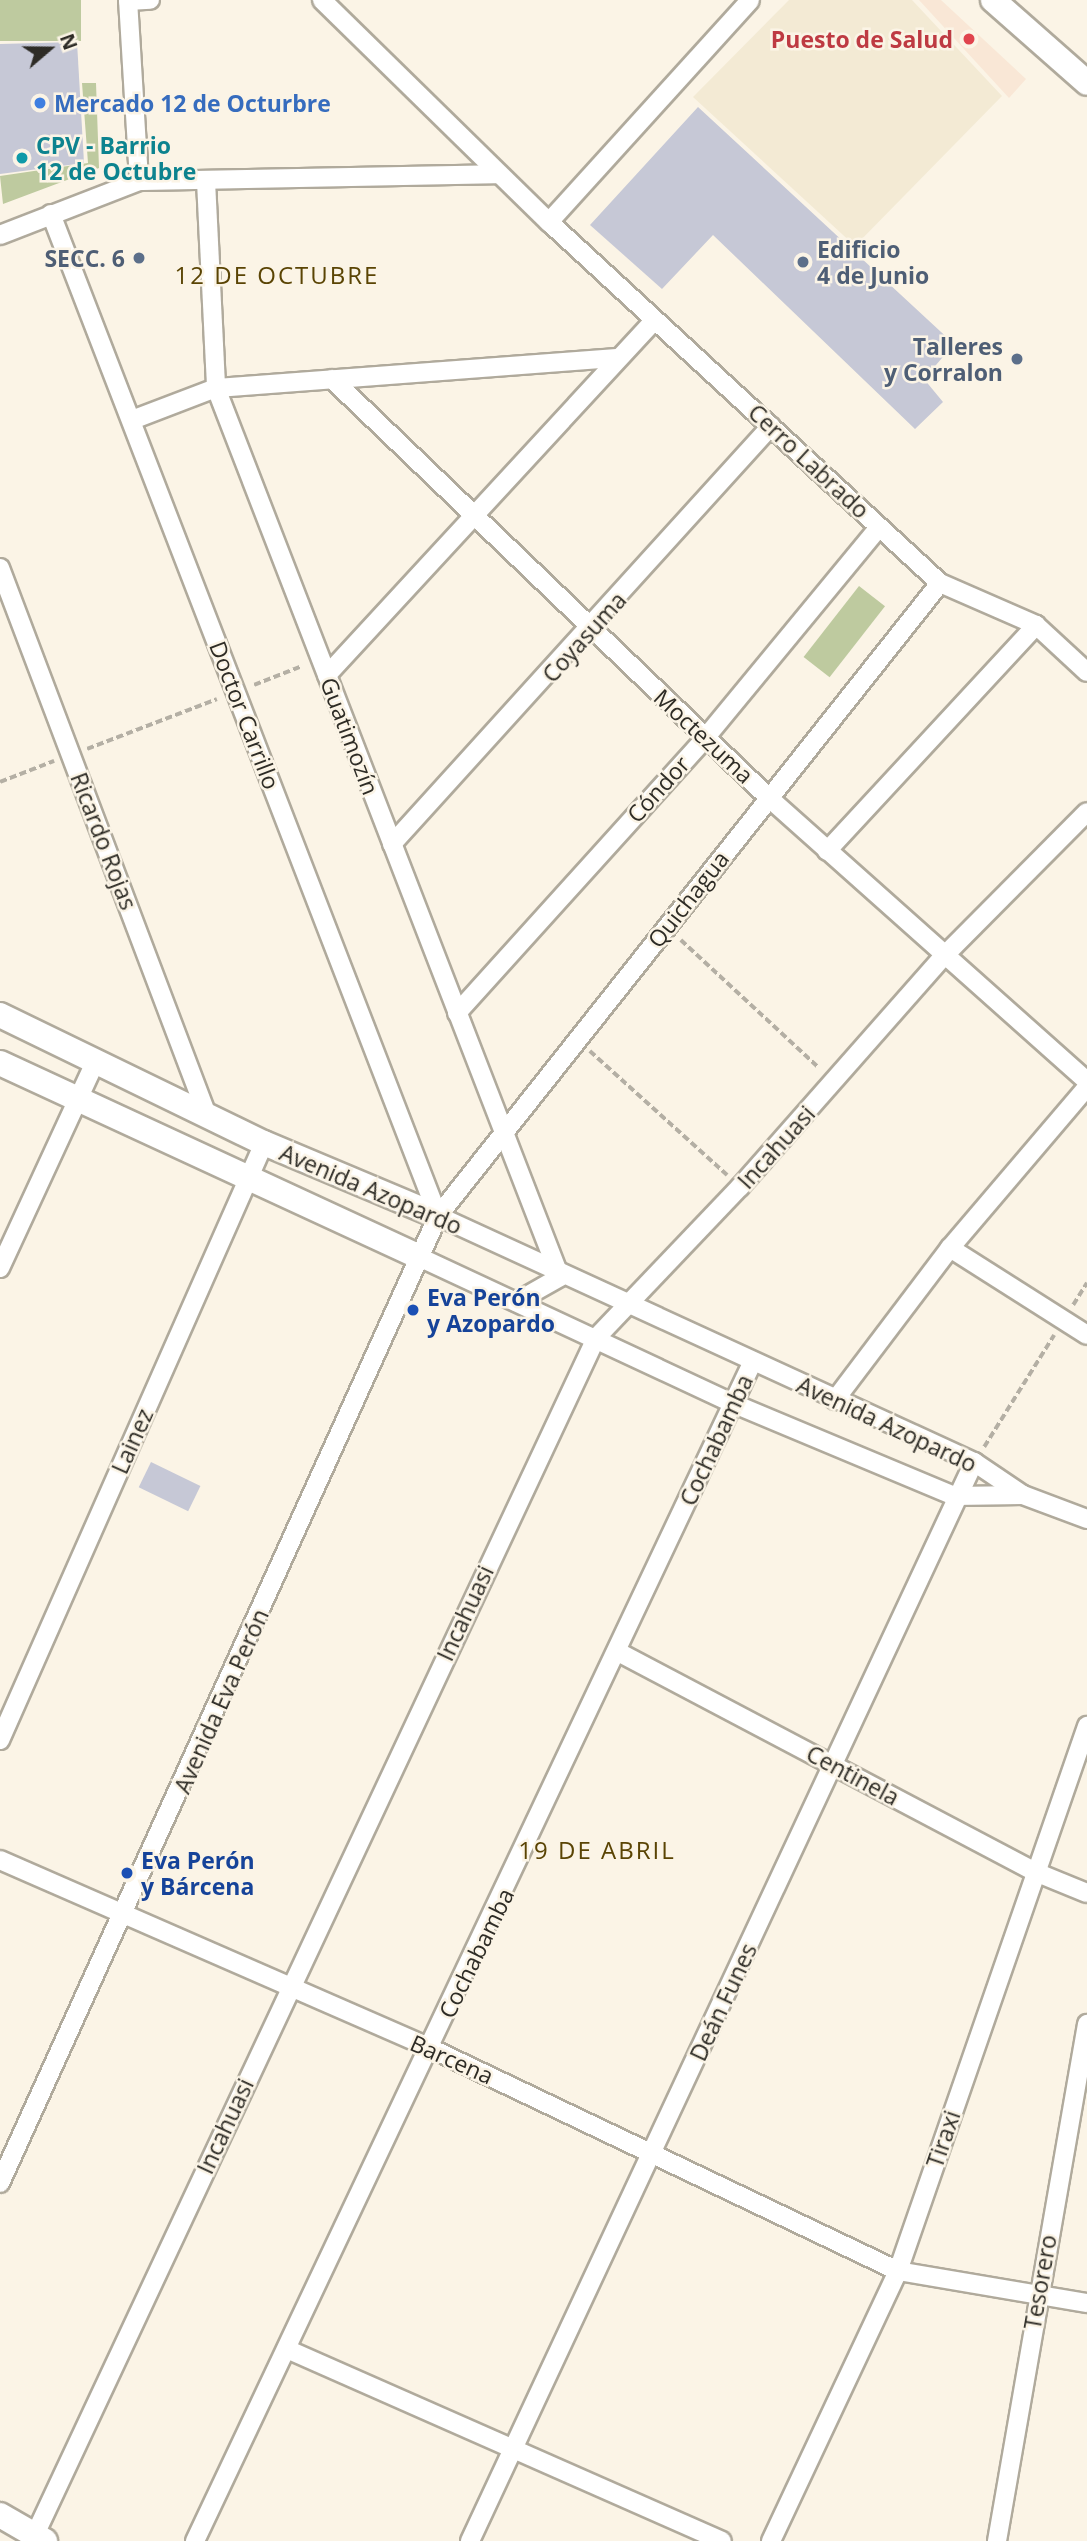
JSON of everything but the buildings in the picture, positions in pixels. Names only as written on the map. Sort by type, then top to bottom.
[{"type":"street","points":[[139,181],[128,1],[150,0]]},
{"type":"street","name":"Cerro Labrado","points":[[322,0],[498,174],[940,583],[1036,625],[1087,672]]},
{"type":"street","points":[[549,222],[750,0]]},
{"type":"street","points":[[993,0],[1087,83]]},
{"type":"street","points":[[0,235],[139,181],[498,174]]},
{"type":"street","name":"Guatimozín","points":[[206,181],[216,388],[560,1277]]},
{"type":"street","name":"Doctor Carrillo","points":[[51,214],[438,1216]]},
{"type":"street","points":[[323,667],[655,320]]},
{"type":"street","points":[[132,420],[216,388],[618,358]]},
{"type":"street","name":"Moctezuma","points":[[332,379],[590,631],[768,797],[943,957],[1087,1081]]},
{"type":"street","name":"Coyasuma","points":[[392,844],[590,631],[771,426]]},
{"type":"street","name":"Cóndor","points":[[457,1013],[706,737],[879,527]]},
{"type":"street","name":"Ricardo Rojas","points":[[0,568],[207,1115]]},
{"type":"street","name":"Quichagua","points":[[438,1216],[503,1130],[940,583]]},
{"type":"street","points":[[827,851],[1036,625]]},
{"type":"street","name":"Incahuasi","points":[[37,2539],[289,1990],[596,1338],[629,1307],[740,1187],[943,957],[1087,812]]},
{"type":"street","name":"Avenida Azopardo","points":[[0,1015],[264,1143],[438,1216],[560,1277],[974,1462],[1023,1496]]},
{"type":"street","points":[[0,1268],[96,1060]]},
{"type":"street","name":"Avenida Azopardo","points":[[0,1063],[732,1403],[954,1496],[1023,1496]]},
{"type":"street","points":[[835,1400],[950,1248],[1087,1087]]},
{"type":"street","name":"Lainez","points":[[0,1740],[264,1143]]},
{"type":"street","name":"Avenida Eva Perón","points":[[0,2183],[125,1916],[438,1216]]},
{"type":"street","points":[[950,1248],[1087,1335]]},
{"type":"street","points":[[516,1302],[560,1277]]},
{"type":"street","name":"Cochabamba","points":[[195,2541],[289,2350],[430,2048],[620,1653],[752,1363]]},
{"type":"street","name":"Deán Funes","points":[[470,2541],[515,2450],[954,1496],[974,1462]]},
{"type":"street","points":[[1023,1496],[1087,1519]]},
{"type":"street","name":"Centinela","points":[[620,1653],[1033,1871],[1087,1893]]},
{"type":"street","name":"Tiraxi","points":[[771,2541],[898,2272],[1033,1871],[1086,1729]]},
{"type":"street","name":"Barcena","points":[[0,1860],[289,1990],[430,2048],[898,2272],[1087,2303]]},
{"type":"street","name":"Tesorero","points":[[998,2541],[1038,2295],[1087,2024]]},
{"type":"street","points":[[289,2350],[722,2541]]},
{"type":"street","points":[[0,2515],[37,2539]]},
{"type":"path","points":[[0,782],[236,691],[323,667]]},
{"type":"path","points":[[666,927],[834,1082]]},
{"type":"path","points":[[576,1038],[740,1187]]},
{"type":"path","points":[[974,1462],[1087,1283]]},
{"type":"shaded area","points":[[789,0],[912,0],[1002,96],[855,246],[693,97]]},
{"type":"shaded area","name":"Puesto de Salud","points":[[919,0],[941,0],[1026,79],[1009,98]]},
{"type":"green space","points":[[0,0],[81,0],[81,41],[0,41]]},
{"type":"green space","points":[[82,83],[96,83],[99,168],[3,204],[0,176],[88,163]]},
{"type":"green space","points":[[859,586],[885,606],[830,677],[804,657]]},
{"type":"place","name":"Puesto de Salud","points":[[969,39]]},
{"type":"place","name":"Mercado 12 de Octurbre","points":[[40,103]]},
{"type":"place","name":"CPV - Barrio 12 de Octubre","points":[[22,158]]},
{"type":"place","name":"SECC. 6","points":[[139,258]]},
{"type":"place","name":"Edificio 4 de Junio","points":[[803,262]]},
{"type":"place","name":"Talleres y Corralon","points":[[1017,359]]},
{"type":"place","name":"Eva Perón y Azopardo","points":[[413,1310]]},
{"type":"place","name":"Eva Perón y Bárcena","points":[[127,1873]]},
{"type":"district","name":"12 DE OCTUBRE","points":[[277,275]]},
{"type":"district","name":"19 DE ABRIL","points":[[597,1850]]}]
